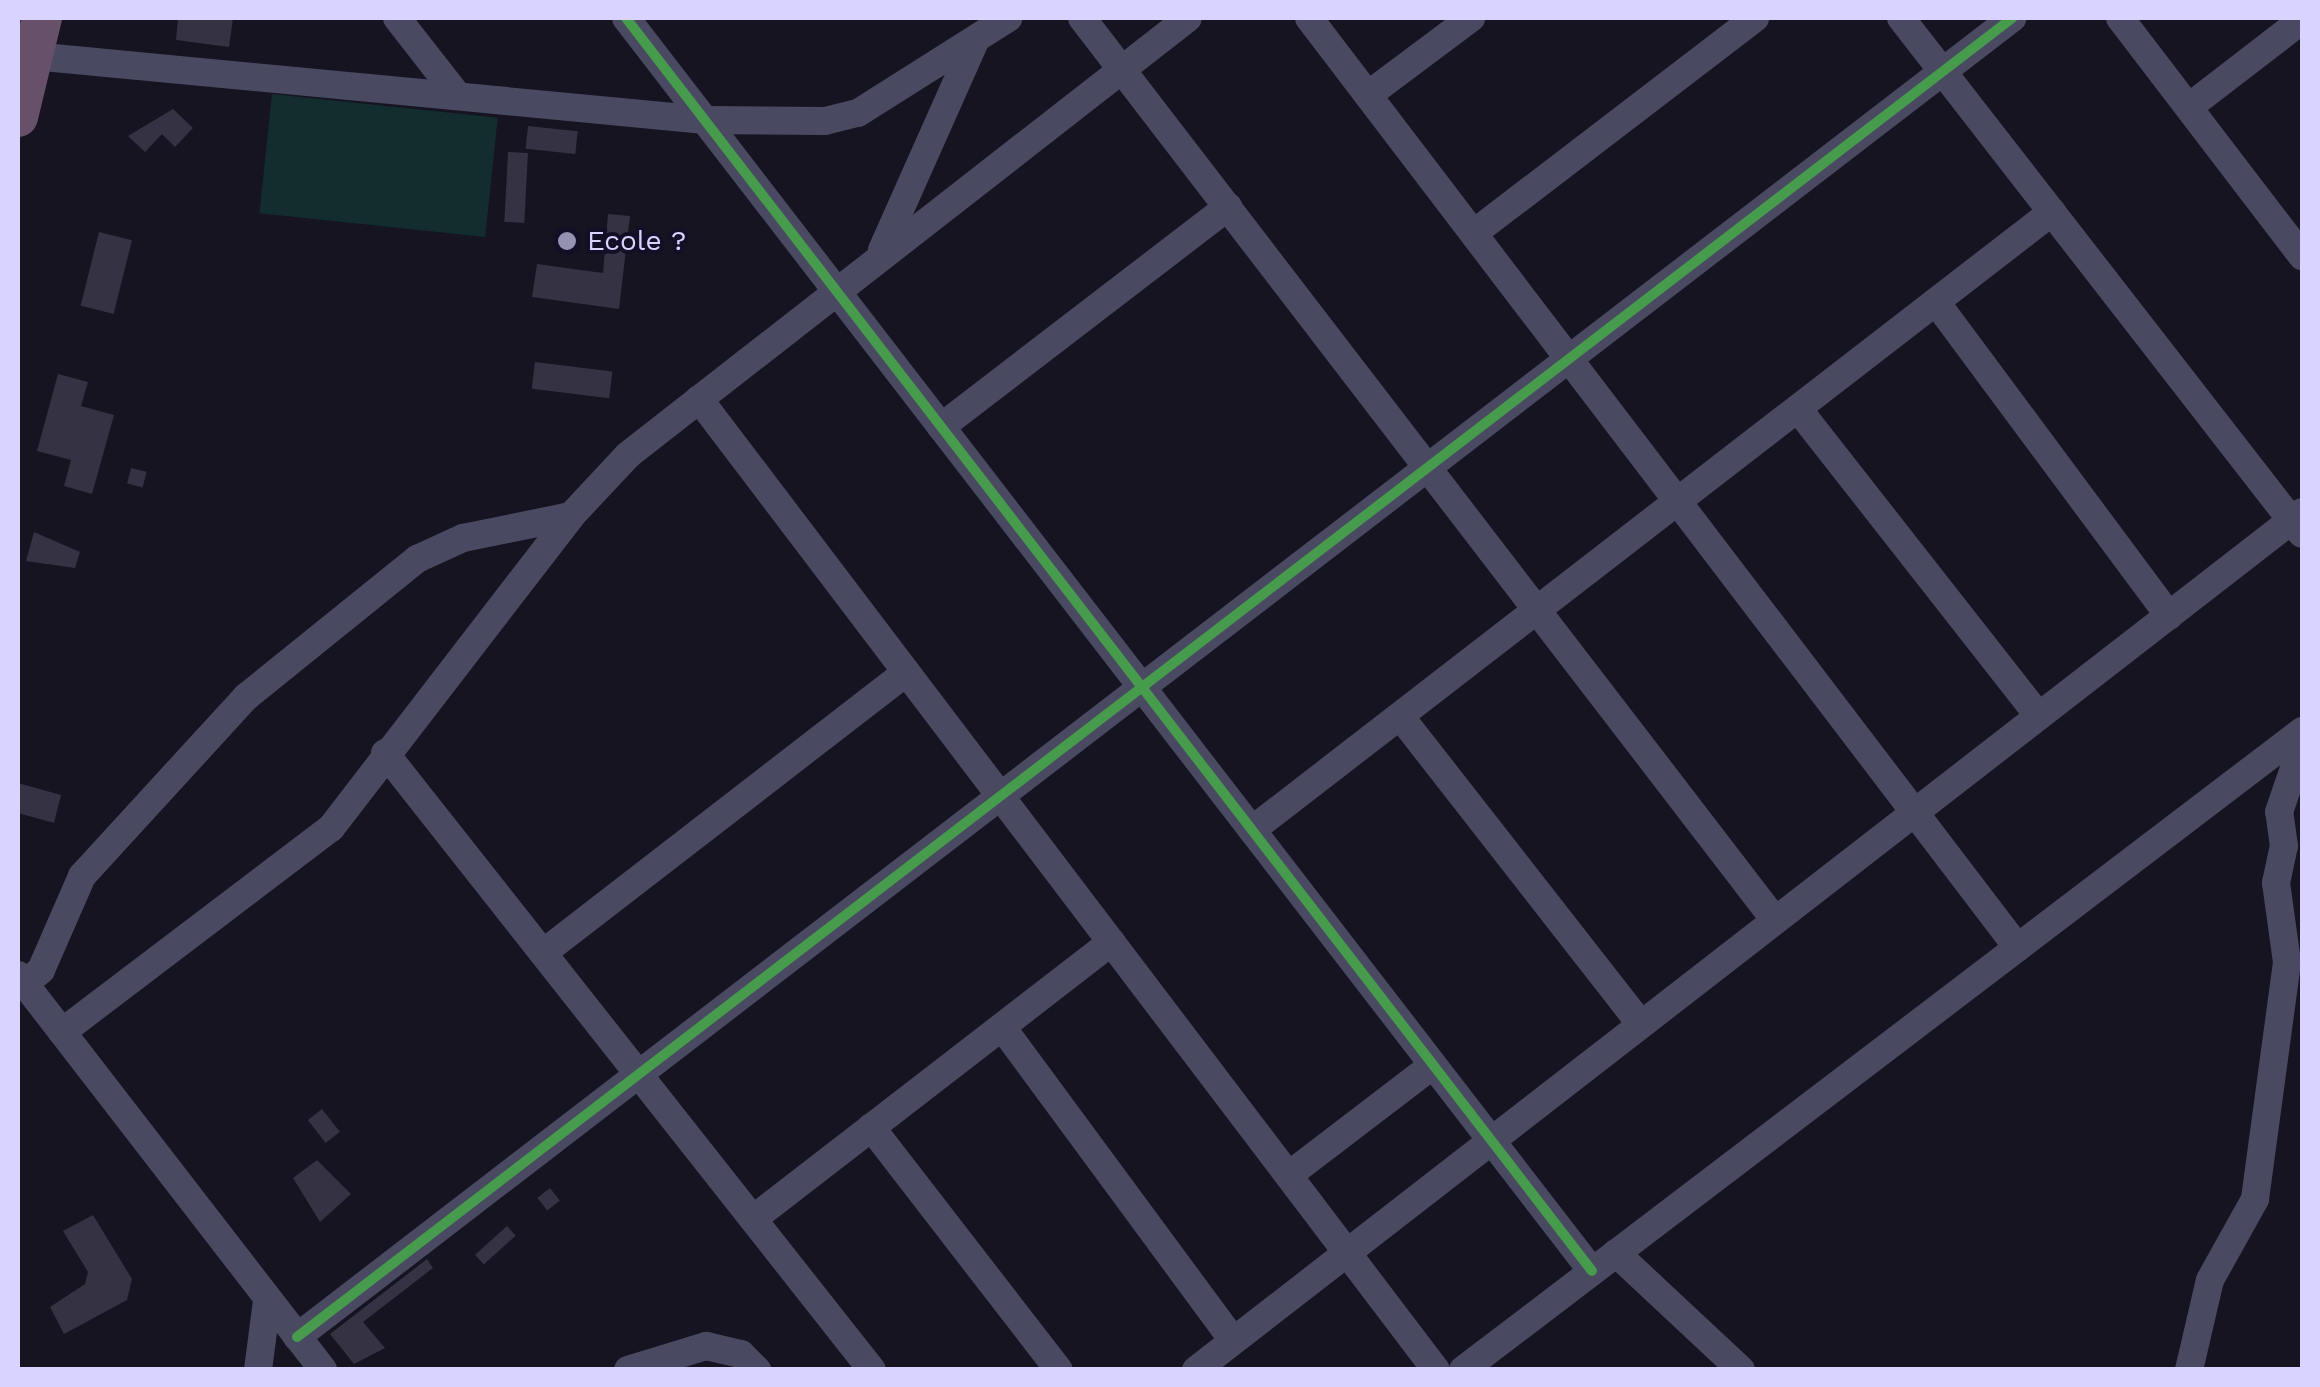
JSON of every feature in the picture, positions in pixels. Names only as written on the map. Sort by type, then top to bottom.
[{"type":"highway","points":[[18,117],[42,18]]},
{"type":"street","points":[[397,18],[458,96]]},
{"type":"street","points":[[626,18],[1592,1272]]},
{"type":"street","points":[[33,56],[704,120],[858,113],[1008,18]]},
{"type":"street","points":[[1082,18],[1776,920]]},
{"type":"street","points":[[1107,18],[1122,69]]},
{"type":"street","points":[[62,1032],[302,856],[571,516],[699,399],[1188,18]]},
{"type":"street","points":[[1309,18],[2018,948]]},
{"type":"street","points":[[1368,95],[1471,18]]},
{"type":"street","points":[[1474,234],[1755,18]]},
{"type":"street","points":[[1196,1370],[2169,616],[2299,523],[1901,18]]},
{"type":"street","points":[[297,1337],[2012,18]]},
{"type":"street","points":[[2120,18],[2302,256]]},
{"type":"street","points":[[2189,107],[2302,20]]},
{"type":"street","points":[[878,259],[974,41]]},
{"type":"street","points":[[941,427],[1228,207]]},
{"type":"street","points":[[1252,830],[2052,212]]},
{"type":"street","points":[[1936,302],[2169,616]]},
{"type":"street","points":[[699,399],[1436,1370]]},
{"type":"street","points":[[1798,408],[2039,716]]},
{"type":"street","points":[[323,1370],[21,980],[41,970],[82,876],[246,697],[417,560],[463,538],[571,516]]},
{"type":"street","points":[[543,953],[906,672]]},
{"type":"street","points":[[1400,716],[1641,1024]]},
{"type":"street","points":[[1463,1370],[2302,731]]},
{"type":"street","points":[[2189,1370],[2210,1280],[2255,1200],[2287,962],[2276,883],[2284,846],[2279,812],[2302,745]]},
{"type":"street","points":[[386,753],[872,1370]]},
{"type":"street","points":[[753,1219],[1112,942]]},
{"type":"street","points":[[1002,1026],[1233,1340]]},
{"type":"street","points":[[1289,1175],[1432,1065]]},
{"type":"street","points":[[871,1127],[1059,1370]]},
{"type":"street","points":[[1616,1253],[1741,1370]]},
{"type":"street","points":[[258,1370],[267,1301]]},
{"type":"street","points":[[628,1370],[706,1346],[741,1354],[757,1370]]},
{"type":"green space","points":[[272,94],[498,118],[485,237],[259,213]]},
{"type":"building","points":[[178,18],[233,18],[229,47],[176,40]]},
{"type":"building","points":[[173,109],[193,128],[175,147],[162,134],[145,152],[128,136]]},
{"type":"building","points":[[528,126],[578,131],[575,154],[526,149]]},
{"type":"building","points":[[508,152],[528,153],[524,223],[504,222]]},
{"type":"building","points":[[608,214],[630,216],[619,309],[532,297],[537,264],[603,273]]},
{"type":"building","points":[[99,232],[132,240],[114,314],[81,306]]},
{"type":"building","points":[[535,362],[612,372],[609,398],[532,389]]},
{"type":"building","points":[[58,374],[88,382],[81,406],[114,415],[92,494],[64,486],[71,460],[37,451]]},
{"type":"building","points":[[131,468],[147,472],[143,487],[127,484]]},
{"type":"building","points":[[34,532],[80,552],[75,568],[26,561]]},
{"type":"building","points":[[18,783],[61,795],[54,823],[18,813]]},
{"type":"building","points":[[322,1109],[340,1132],[326,1143],[308,1120]]},
{"type":"building","points":[[317,1160],[351,1194],[320,1222],[293,1178]]},
{"type":"building","points":[[550,1188],[560,1201],[547,1210],[537,1198]]},
{"type":"building","points":[[93,1215],[132,1279],[127,1300],[64,1334],[50,1307],[85,1284],[88,1272],[63,1231]]},
{"type":"building","points":[[507,1226],[516,1236],[484,1264],[475,1255]]},
{"type":"building","points":[[427,1259],[433,1268],[363,1322],[385,1348],[354,1364],[330,1334]]},
{"type":"cycle path","points":[[626,18],[1592,1271]]},
{"type":"cycle path","points":[[297,1337],[2012,18]]},
{"type":"place","name":"Ecole ?","points":[[567,241]]}]
